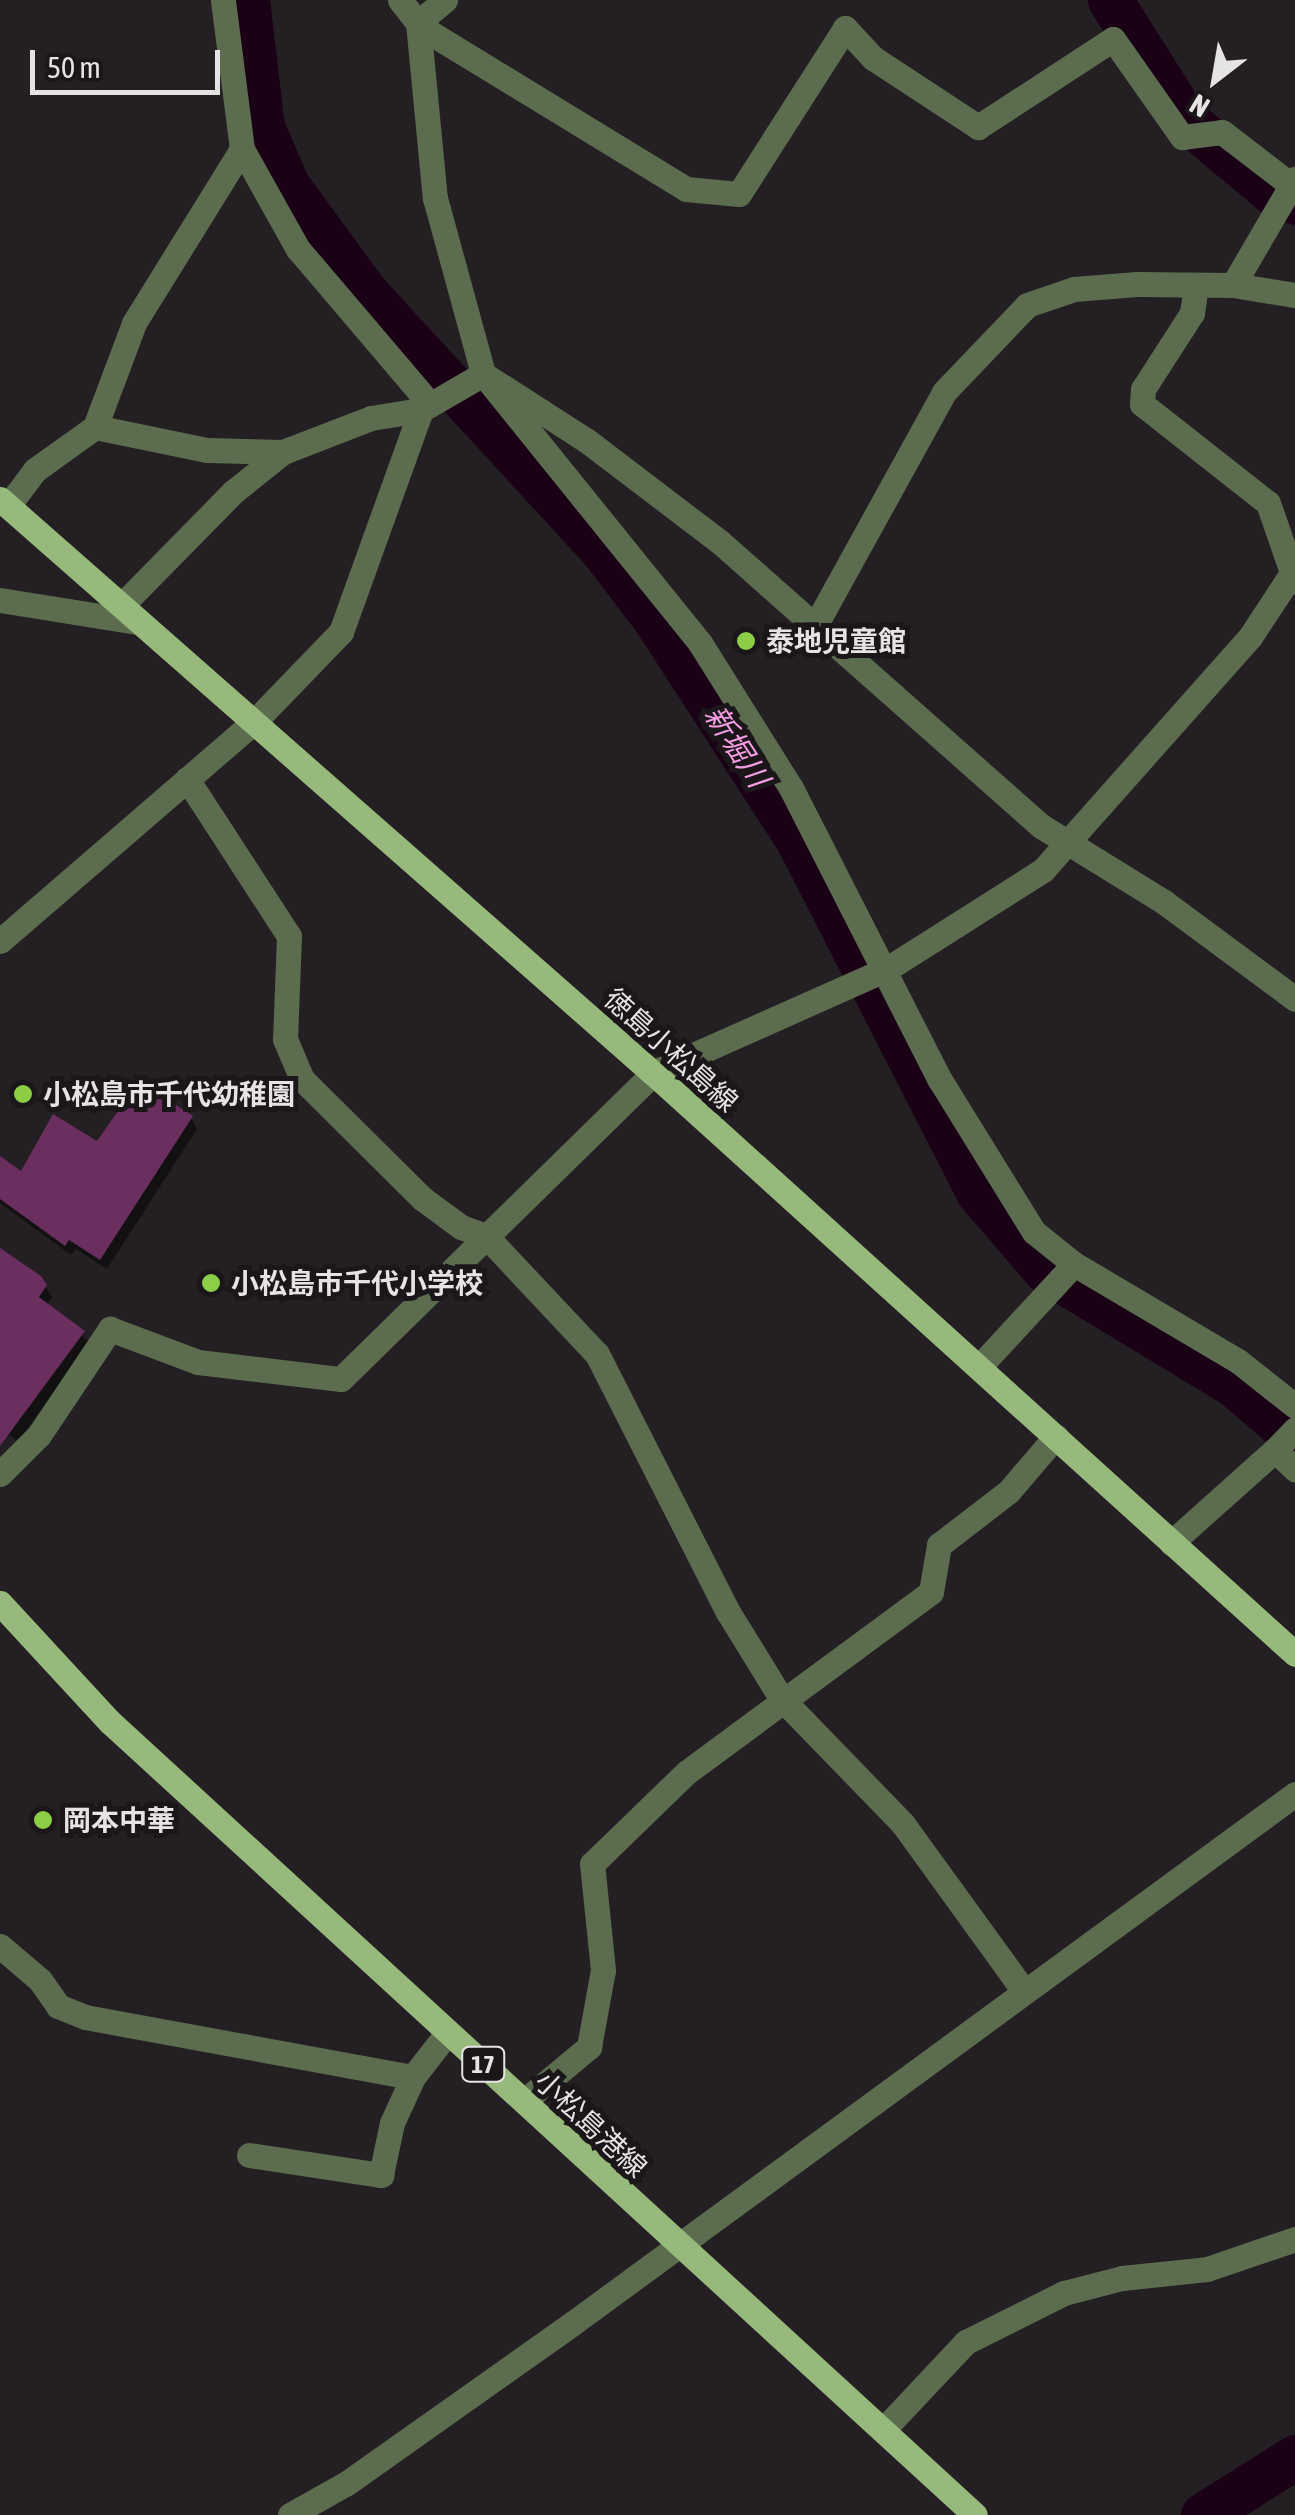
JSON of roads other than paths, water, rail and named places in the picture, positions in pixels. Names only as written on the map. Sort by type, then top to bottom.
[{"type":"main road","name":"徳島小松島線","points":[[4,502],[652,1073],[1295,1654]]},
{"type":"main road","name":"小松島港線","points":[[0,1603],[110,1722],[975,2515]]},
{"type":"street","points":[[223,0],[242,149],[298,249],[429,404]]},
{"type":"street","points":[[400,0],[418,22],[686,189],[739,194],[845,28],[873,58],[978,127],[1113,39],[1182,138],[1204,134],[1288,191],[1234,285]]},
{"type":"street","points":[[418,22],[445,0]]},
{"type":"street","points":[[418,22],[435,198],[477,376],[700,643],[791,788],[883,970],[1004,1191],[1034,1232],[1071,1267],[1238,1361],[1295,1406]]},
{"type":"street","points":[[4,502],[35,470],[95,427],[134,322],[242,149]]},
{"type":"street","points":[[0,1474],[38,1434],[110,1328],[198,1362],[340,1379],[652,1073],[883,970],[1042,870],[1250,637],[1292,579],[1268,503],[1142,404],[1143,389],[1192,313],[1196,285]]},
{"type":"street","points":[[815,626],[944,392],[1000,329],[1028,305],[1074,288],[1234,285],[1295,295]]},
{"type":"street","points":[[0,600],[130,614],[233,492],[283,452],[371,418],[429,404],[477,376]]},
{"type":"street","points":[[477,376],[646,484],[1068,844],[1164,902],[1295,999]]},
{"type":"street","points":[[0,940],[255,721],[340,632],[429,404]]},
{"type":"street","points":[[95,427],[207,450],[283,452]]},
{"type":"street","points":[[187,780],[289,936],[286,1038],[302,1079],[423,1199],[461,1228],[486,1236],[596,1354],[728,1612],[782,1698],[903,1824],[1022,1990]]},
{"type":"street","points":[[979,1367],[1071,1267]]},
{"type":"street","points":[[524,2101],[589,2047],[603,1970],[592,1864],[688,1772],[782,1698],[931,1592],[939,1545],[1009,1491],[1056,1436]]},
{"type":"street","points":[[1171,1543],[1284,1441],[1295,1469]]},
{"type":"street","points":[[298,2514],[678,2246],[1022,1990],[1295,1794]]},
{"type":"street","points":[[0,1946],[31,1971],[58,2006],[85,2017],[413,2076]]},
{"type":"street","points":[[249,2155],[382,2175],[392,2122],[413,2076],[448,2032]]},
{"type":"street","points":[[883,2430],[966,2342],[1064,2293],[1122,2278],[1207,2269],[1295,2239]]},
{"type":"waterway","name":"新堀川","points":[[247,0],[262,127],[287,185],[366,293],[604,552],[655,619],[799,842],[978,1192],[1045,1270],[1233,1384],[1295,1437]]},
{"type":"waterway","points":[[1110,0],[1186,120],[1272,192],[1295,202]]},
{"type":"waterway","name":"新堀川","points":[[1203,2515],[1295,2457]]},
{"type":"place","name":"泰地児童館","points":[[746,641]]},
{"type":"place","name":"小松島市千代幼稚園","points":[[23,1094]]},
{"type":"place","name":"小松島市千代小学校","points":[[211,1283]]},
{"type":"place","name":"岡本中華","points":[[43,1820]]}]
